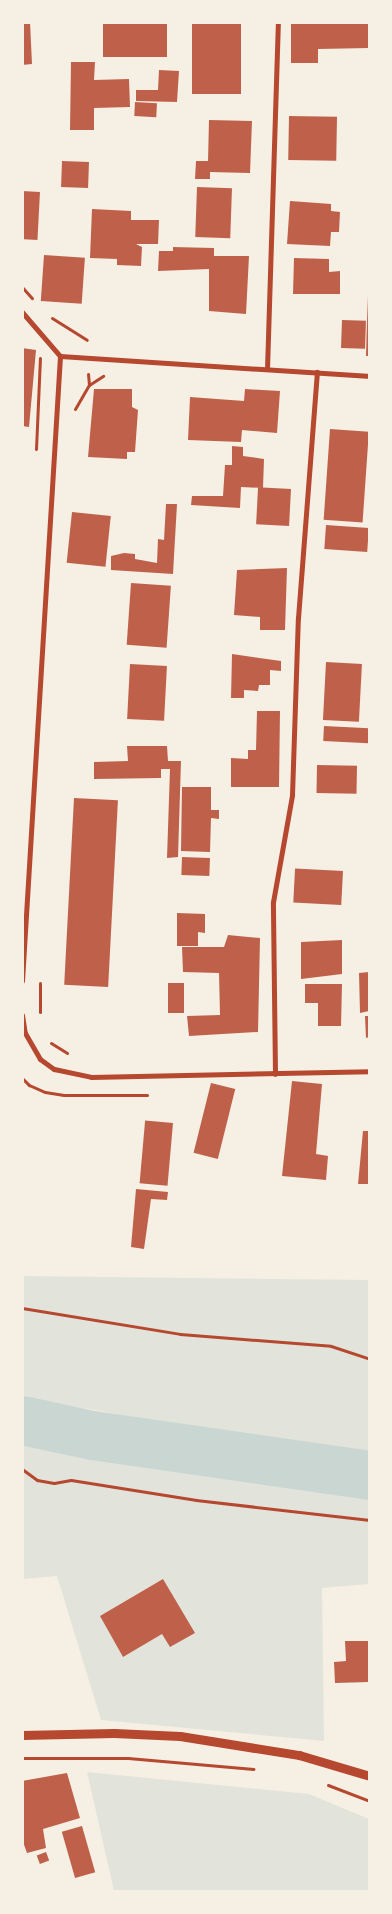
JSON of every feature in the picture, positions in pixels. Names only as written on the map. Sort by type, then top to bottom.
[{"type":"street","points":[[267,369],[278,22]]},
{"type":"street","points":[[22,312],[60,356],[22,981]]},
{"type":"street","points":[[60,356],[370,376]]},
{"type":"street","points":[[275,1074],[273,902],[292,795],[298,618],[317,372]]},
{"type":"street","points":[[22,1015],[24,1033],[40,1058],[54,1069],[91,1077],[370,1071]]},
{"type":"street","points":[[22,1735],[114,1733],[180,1736],[298,1755],[370,1776]]},
{"type":"path","points":[[22,287],[39,305]]},
{"type":"path","points":[[45,311],[57,324],[87,340],[89,385],[76,403],[72,418]]},
{"type":"path","points":[[35,457],[40,370],[38,350]]},
{"type":"path","points":[[40,978],[40,1018]]},
{"type":"path","points":[[49,1041],[76,1057]]},
{"type":"path","points":[[22,1308],[180,1334],[331,1346],[370,1359]]},
{"type":"path","points":[[22,1469],[37,1480],[54,1483],[71,1480],[196,1500],[370,1520]]},
{"type":"path","points":[[22,1758],[128,1758],[264,1770]]},
{"type":"path","points":[[326,1784],[370,1801]]},
{"type":"shaded area","points":[[23,1276],[369,1280],[369,1459],[43,1401],[23,1395]]},
{"type":"shaded area","points":[[23,1430],[68,1441],[369,1489],[369,1584],[322,1588],[324,1741],[101,1720],[57,1576],[23,1579]]},
{"type":"shaded area","points":[[87,1772],[309,1794],[369,1819],[369,1891],[114,1891]]},
{"type":"building","points":[[22,22],[30,22],[32,64],[22,65]]},
{"type":"building","points":[[103,22],[167,22],[167,57],[103,57]]},
{"type":"building","points":[[192,22],[241,22],[241,94],[192,94]]},
{"type":"building","points":[[291,22],[369,22],[369,48],[318,49],[318,63],[291,63]]},
{"type":"building","points":[[71,62],[95,62],[94,80],[129,79],[130,107],[94,108],[94,130],[70,130]]},
{"type":"building","points":[[159,70],[179,71],[177,102],[136,101],[136,90],[158,90]]},
{"type":"building","points":[[135,102],[157,103],[156,117],[134,116]]},
{"type":"building","points":[[289,116],[337,117],[336,161],[288,160]]},
{"type":"building","points":[[209,120],[252,121],[250,173],[210,172],[210,179],[195,179],[196,161],[208,161]]},
{"type":"building","points":[[62,161],[89,162],[88,188],[61,187]]},
{"type":"building","points":[[197,187],[232,188],[230,238],[195,237]]},
{"type":"building","points":[[22,191],[40,192],[37,240],[22,239]]},
{"type":"building","points":[[290,201],[331,204],[331,211],[340,212],[339,232],[331,232],[330,246],[287,244]]},
{"type":"building","points":[[92,209],[131,211],[131,220],[159,220],[158,244],[136,244],[142,247],[141,266],[117,265],[117,259],[90,258]]},
{"type":"building","points":[[173,247],[214,248],[214,256],[249,256],[246,314],[209,311],[209,269],[158,271],[159,251],[173,251]]},
{"type":"building","points":[[44,255],[85,258],[82,304],[41,301]]},
{"type":"building","points":[[294,258],[329,259],[329,272],[340,271],[340,294],[293,294]]},
{"type":"building","points":[[368,296],[369,356],[366,356],[367,322]]},
{"type":"building","points":[[342,320],[366,321],[365,349],[341,348]]},
{"type":"building","points":[[22,348],[36,350],[29,427],[22,426]]},
{"type":"building","points":[[94,389],[132,389],[132,407],[138,410],[135,452],[127,452],[127,459],[88,457]]},
{"type":"building","points":[[245,389],[280,391],[277,433],[242,430],[241,442],[188,440],[190,397],[244,401]]},
{"type":"building","points":[[330,429],[369,432],[363,522],[324,520]]},
{"type":"building","points":[[232,446],[243,447],[243,456],[264,459],[263,488],[241,487],[240,508],[191,505],[192,496],[223,496],[225,465],[232,465]]},
{"type":"building","points":[[258,487],[291,489],[289,526],[256,524]]},
{"type":"building","points":[[166,504],[177,504],[173,574],[111,570],[111,556],[124,553],[135,554],[135,559],[157,563],[158,539],[164,540]]},
{"type":"building","points":[[72,512],[111,516],[105,567],[67,563]]},
{"type":"building","points":[[326,525],[369,528],[367,552],[324,549]]},
{"type":"building","points":[[287,568],[285,630],[260,630],[260,617],[234,615],[237,570]]},
{"type":"building","points":[[131,583],[171,586],[167,648],[127,645]]},
{"type":"building","points":[[232,654],[281,661],[281,671],[270,670],[270,685],[259,685],[258,691],[244,690],[244,698],[231,698]]},
{"type":"building","points":[[326,662],[362,664],[359,722],[323,720]]},
{"type":"building","points":[[130,664],[167,666],[164,721],[127,719]]},
{"type":"building","points":[[257,711],[280,711],[279,787],[231,787],[231,758],[248,759],[248,750],[256,750]]},
{"type":"building","points":[[324,726],[369,728],[368,743],[323,741]]},
{"type":"building","points":[[127,746],[167,746],[168,761],[181,761],[178,857],[167,858],[170,769],[161,769],[161,778],[94,779],[94,762],[128,761]]},
{"type":"building","points":[[317,765],[357,766],[357,794],[317,793]]},
{"type":"building","points":[[182,787],[211,787],[211,810],[219,810],[219,819],[211,818],[210,852],[181,851]]},
{"type":"building","points":[[74,798],[118,800],[108,987],[64,985]]},
{"type":"building","points":[[182,857],[210,858],[209,876],[181,875]]},
{"type":"building","points":[[295,868],[343,871],[341,905],[293,902]]},
{"type":"building","points":[[177,913],[205,914],[205,933],[198,932],[198,946],[177,946]]},
{"type":"building","points":[[228,935],[260,938],[258,1032],[189,1036],[187,1016],[220,1015],[219,973],[183,972],[182,947],[224,947]]},
{"type":"building","points":[[342,940],[342,974],[301,979],[301,942]]},
{"type":"building","points":[[369,972],[369,1011],[360,1013],[359,973]]},
{"type":"building","points":[[168,983],[184,983],[184,1013],[168,1013]]},
{"type":"building","points":[[305,984],[342,984],[341,1026],[318,1026],[318,1003],[305,1003]]},
{"type":"building","points":[[365,1016],[369,1016],[369,1037],[366,1038]]},
{"type":"building","points":[[292,1081],[322,1084],[316,1154],[328,1156],[326,1180],[282,1176]]},
{"type":"building","points":[[211,1083],[235,1089],[218,1159],[194,1153]]},
{"type":"building","points":[[145,1121],[173,1123],[168,1186],[140,1183]]},
{"type":"building","points":[[363,1131],[369,1131],[369,1184],[358,1184]]},
{"type":"building","points":[[136,1189],[168,1192],[167,1200],[151,1199],[144,1249],[131,1247]]},
{"type":"building","points":[[163,1579],[195,1633],[170,1647],[162,1634],[123,1657],[100,1616]]},
{"type":"building","points":[[345,1641],[369,1641],[369,1682],[335,1683],[334,1662],[346,1661]]},
{"type":"building","points":[[67,1773],[80,1818],[43,1829],[46,1848],[27,1853],[22,1839],[22,1781]]},
{"type":"building","points":[[82,1826],[95,1872],[75,1878],[62,1832]]},
{"type":"building","points":[[46,1852],[49,1860],[40,1864],[37,1856]]},
{"type":"waterway","points":[[22,1420],[92,1435],[370,1475]]}]
